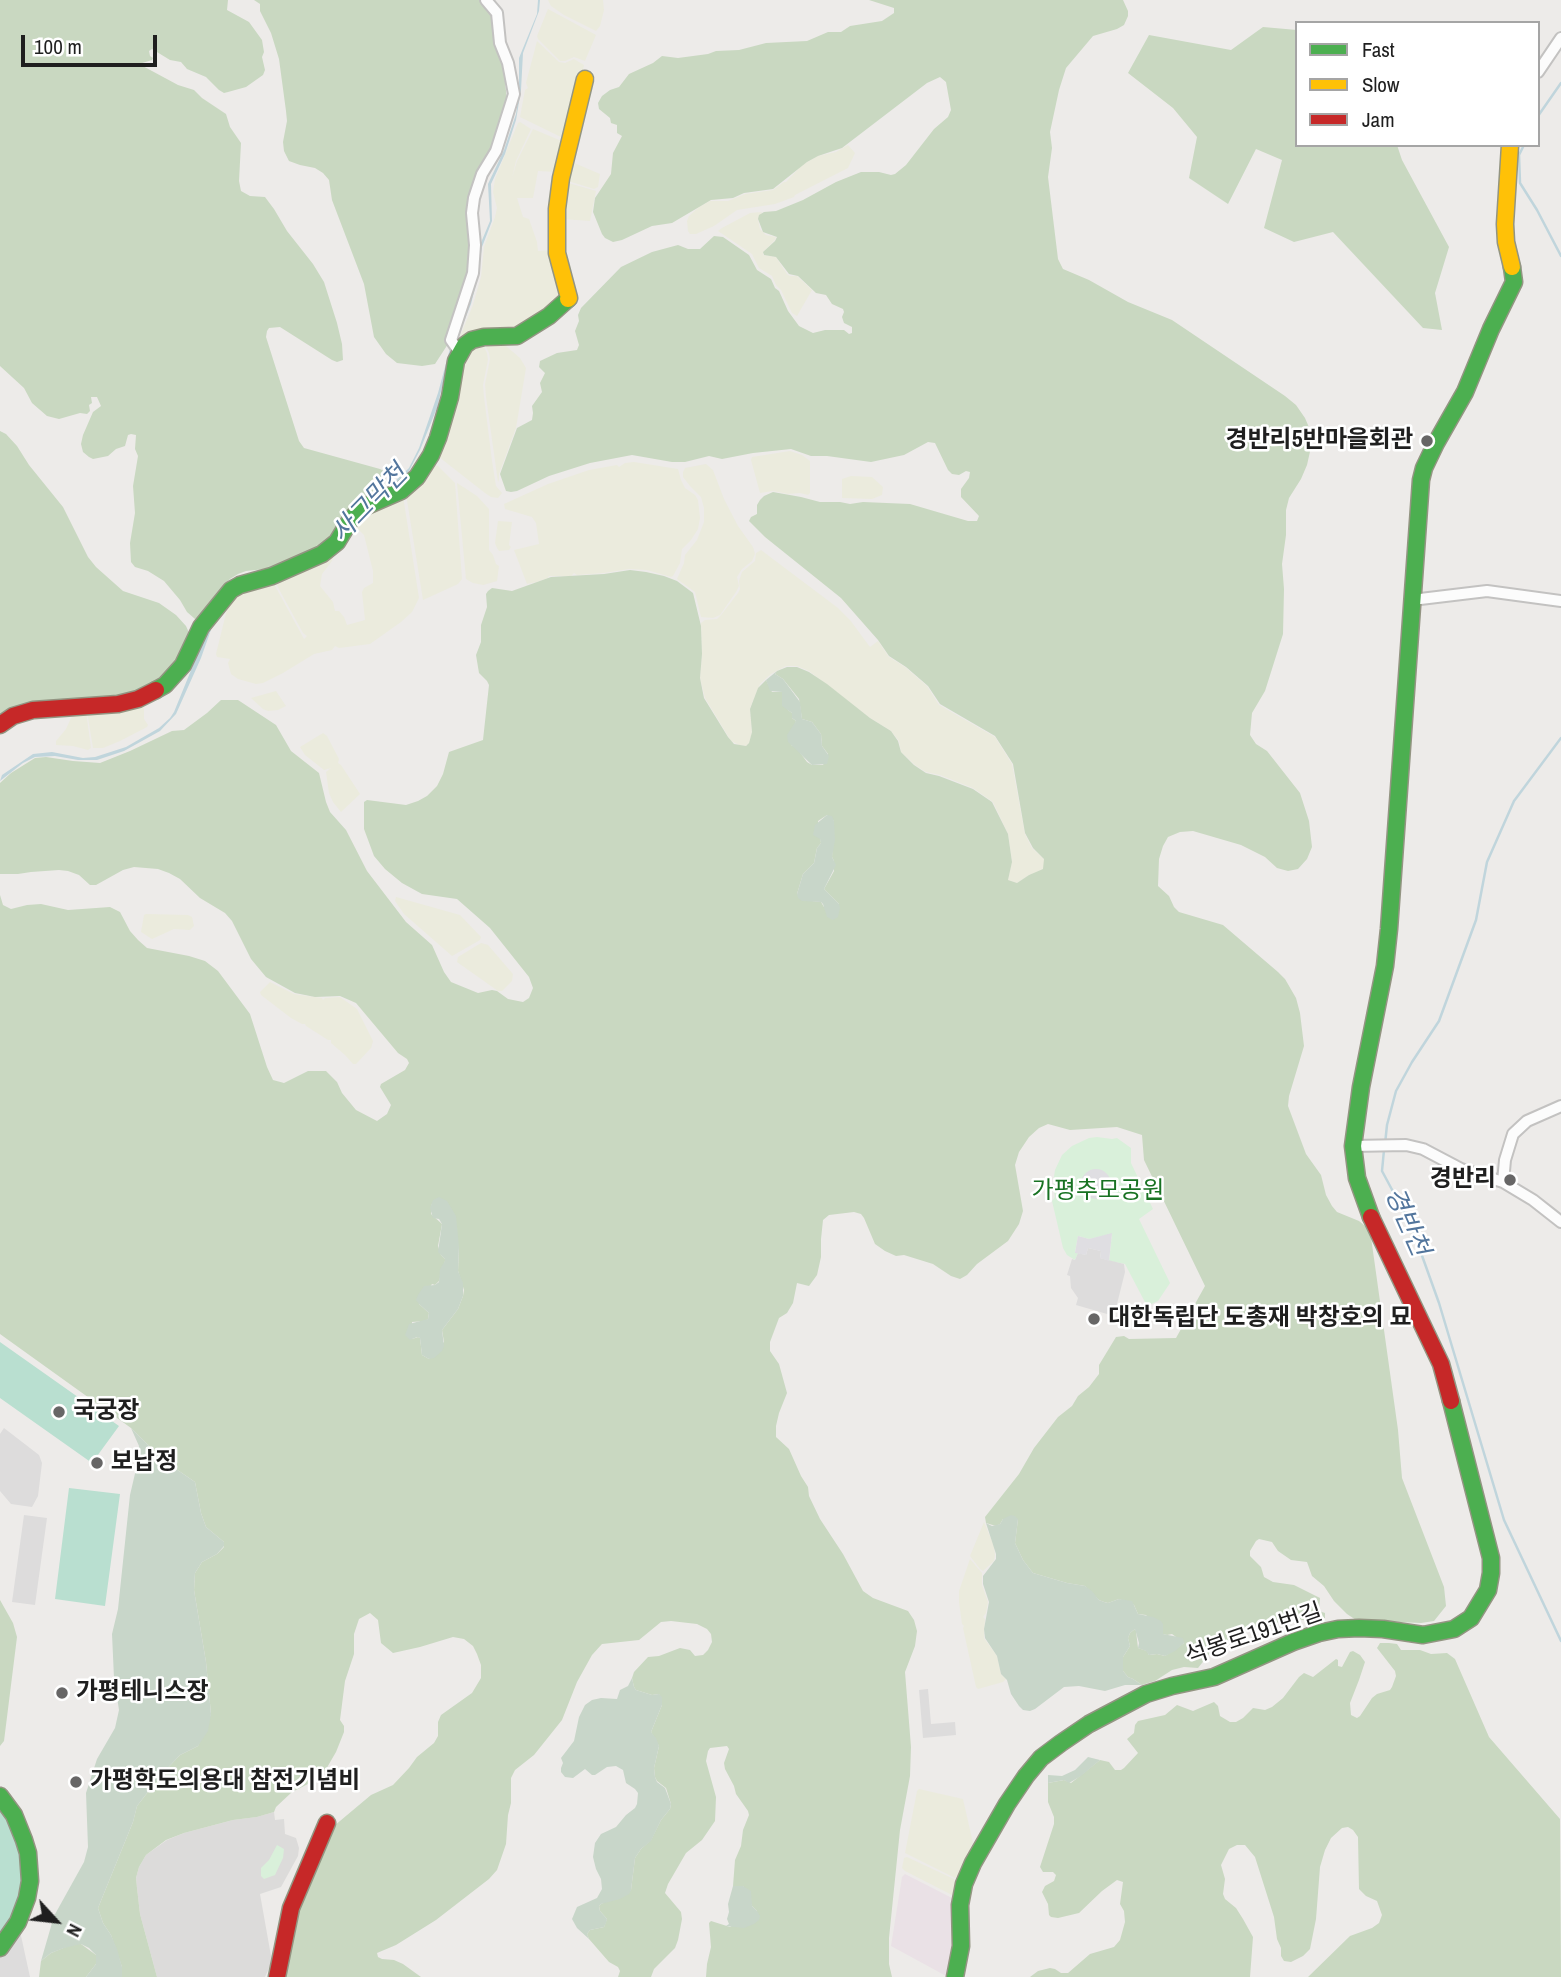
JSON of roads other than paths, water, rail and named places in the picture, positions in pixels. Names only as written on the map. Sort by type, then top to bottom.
[{"type":"street","points":[[0,725],[13,716],[33,710],[118,704],[138,699],[164,685],[183,665],[201,627],[231,590],[240,584],[272,576],[322,554],[337,542],[351,519],[362,508],[401,491],[417,477],[431,455],[450,397],[456,347],[473,273],[474,198],[482,174],[501,139],[514,94],[508,63],[500,43],[498,13],[486,0]]},
{"type":"street","points":[[1540,69],[1561,38]]},
{"type":"street","points":[[456,347],[484,337],[517,336],[549,316],[569,298],[557,253],[557,209],[561,178],[585,79]]},
{"type":"street","name":"석봉로191번길","points":[[954,1977],[961,1946],[960,1905],[964,1884],[973,1863],[1026,1776],[1041,1758],[1061,1742],[1146,1694],[1232,1670],[1293,1642],[1338,1629],[1383,1629],[1423,1635],[1454,1629],[1471,1618],[1488,1590],[1491,1558],[1441,1364],[1374,1227],[1357,1178],[1361,1087],[1388,941],[1418,504],[1424,468],[1465,392],[1490,330],[1514,282],[1505,224],[1510,147]]},
{"type":"street","points":[[1412,600],[1487,591],[1561,601]]},
{"type":"street","points":[[1503,1182],[1505,1160],[1513,1134],[1527,1121],[1561,1106]]},
{"type":"street","points":[[1359,1146],[1406,1145],[1423,1149],[1461,1169],[1503,1182],[1534,1200],[1561,1222]]},
{"type":"street","points":[[0,1796],[14,1815],[24,1840],[30,1881],[18,1922],[0,1948]]},
{"type":"street","points":[[277,1977],[291,1908],[327,1823]]},
{"type":"water","points":[[538,0],[539,11],[523,53],[516,120],[505,154],[491,184],[492,221],[482,247],[471,304],[449,359],[437,408],[420,450],[409,471],[389,490],[387,489],[409,468],[419,448],[449,352],[472,295],[480,245],[490,221],[488,184],[504,150],[516,114],[519,58],[537,14]]},
{"type":"water","points":[[213,624],[176,714],[160,731],[124,751],[97,760],[35,757],[0,781],[2,775],[33,754],[52,752],[83,758],[95,757],[126,747],[159,728],[174,712],[207,631]]},
{"type":"waterway","name":"경반천","points":[[1540,113],[1561,83]]},
{"type":"waterway","name":"경반천","points":[[1523,147],[1519,155],[1520,183],[1561,256]]},
{"type":"waterway","name":"경반천","points":[[1385,1144],[1396,1091],[1439,1021],[1476,920],[1487,862],[1514,801],[1561,738]]},
{"type":"waterway","name":"경반천","points":[[1384,1150],[1382,1171],[1411,1225],[1439,1303],[1504,1520],[1561,1641]]},
{"type":"place","name":"경반리5반마을회관","points":[[1427,441]]},
{"type":"place","name":"경반리","points":[[1510,1180]]},
{"type":"place","name":"대한독립단 도총재 박창호의 묘","points":[[1094,1319]]},
{"type":"place","name":"국궁장","points":[[59,1412]]},
{"type":"place","name":"보납정","points":[[97,1463]]},
{"type":"place","name":"가평테니스장","points":[[62,1693]]},
{"type":"place","name":"가평학도의용대 참전기념비","points":[[76,1782]]},
{"type":"water label","name":"사그막천","points":[[370,504]]},
{"type":"park label","name":"가평추모공원","points":[[1098,1192]]}]
